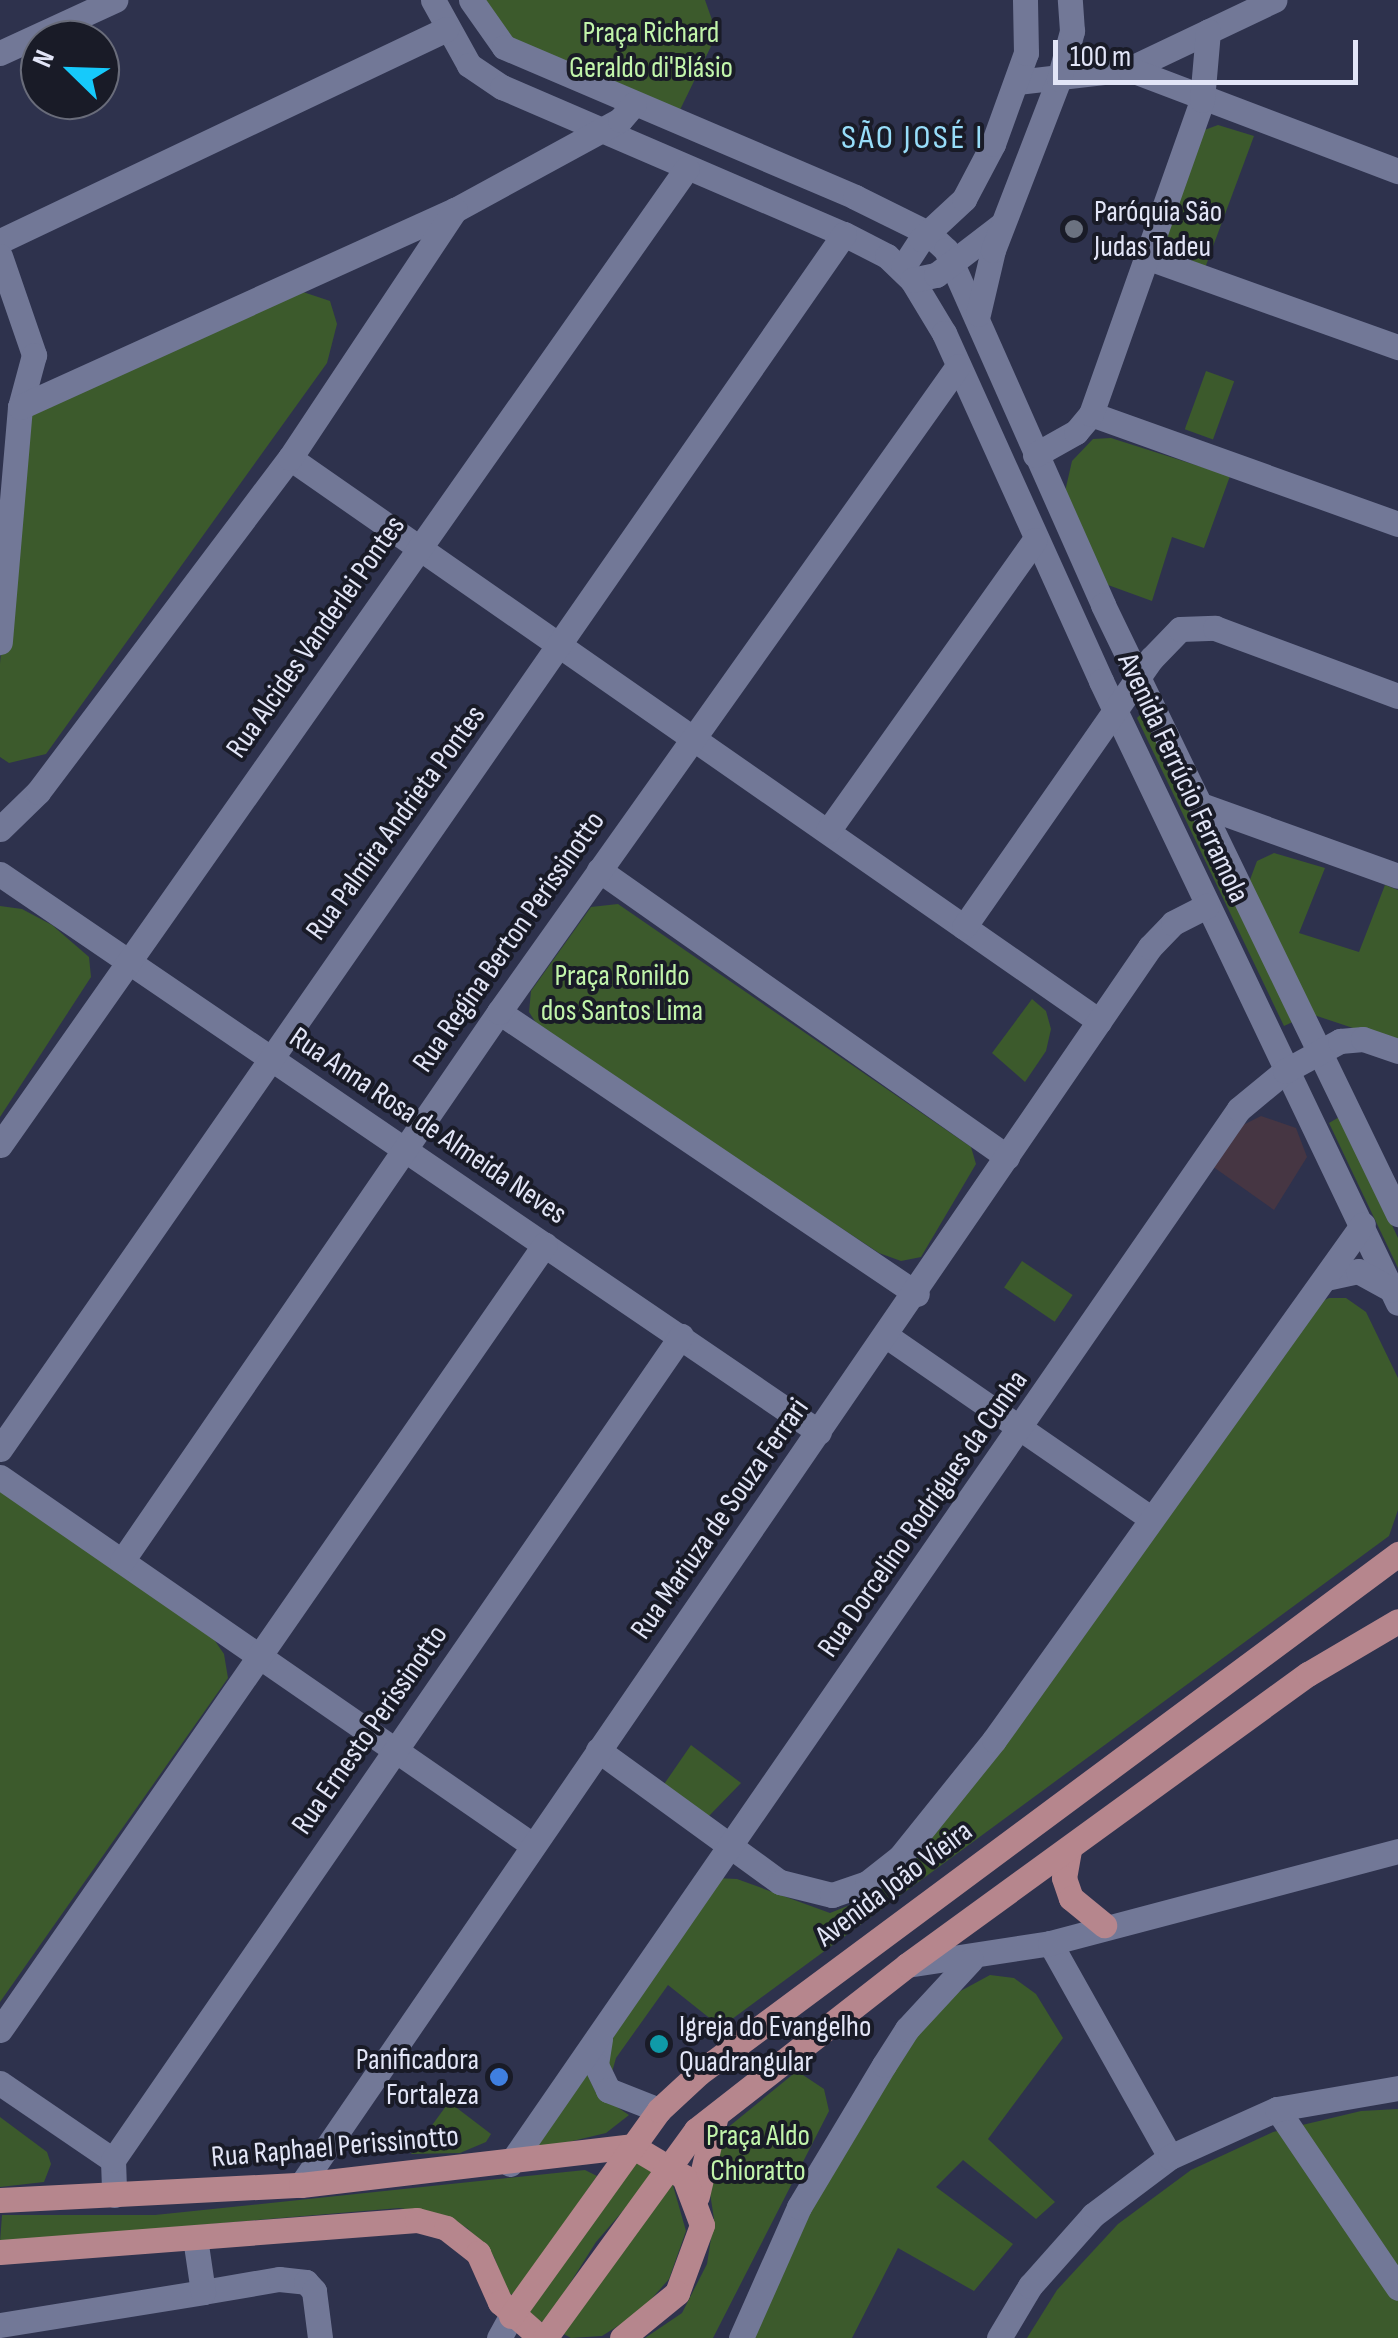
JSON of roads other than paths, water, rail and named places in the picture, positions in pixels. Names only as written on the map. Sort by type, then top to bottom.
[{"type":"main road","name":"Avenida João Vieira","points":[[505,2327],[659,2110],[823,1977],[1398,1554]]},
{"type":"main road","points":[[0,2252],[416,2220],[446,2228],[478,2253],[505,2327],[543,2338],[670,2164],[718,2112],[907,1965],[1308,1674],[1398,1621]]},
{"type":"main road","points":[[1069,1850],[1064,1878],[1071,1898],[1104,1925]]},
{"type":"main road","points":[[622,2338],[677,2294],[702,2225],[696,2196],[718,2112]]},
{"type":"main road","points":[[632,2146],[670,2164],[696,2196]]},
{"type":"main road","name":"Rua Raphael Perissinotto","points":[[0,2200],[301,2185],[510,2164],[632,2146]]},
{"type":"street","points":[[0,53],[115,0]]},
{"type":"street","points":[[433,0],[446,29],[481,75],[598,131],[844,234],[908,274],[954,262],[1003,223]]},
{"type":"street","points":[[471,0],[504,47],[928,233],[954,262]]},
{"type":"street","points":[[908,274],[928,233],[964,200],[1017,82],[1026,53],[1025,0]]},
{"type":"street","points":[[978,323],[978,296],[1059,78],[1072,31],[1070,0]]},
{"type":"street","points":[[1017,82],[1129,69],[1274,0]]},
{"type":"street","points":[[0,241],[446,29]]},
{"type":"street","points":[[1035,455],[1076,432],[1091,414],[1202,100],[1208,31]]},
{"type":"street","points":[[1129,69],[1202,100],[1398,171]]},
{"type":"street","points":[[20,408],[455,210],[598,131],[634,104]]},
{"type":"street","name":"Rua Alcides Vanderlei Pontes","points":[[0,1145],[126,960],[687,168]]},
{"type":"street","points":[[0,829],[38,792],[290,458],[455,210]]},
{"type":"street","name":"Rua Palmira Andrieta Pontes","points":[[0,1449],[269,1057],[562,646],[844,234]]},
{"type":"street","points":[[0,256],[31,336],[34,354],[20,408],[0,642]]},
{"type":"street","points":[[1146,257],[1398,347]]},
{"type":"street","name":"Avenida Ferrúcio Ferramola","points":[[954,262],[1035,455],[1138,680],[1398,1214]]},
{"type":"street","name":"Avenida Ferrúcio Ferramola","points":[[908,274],[958,366],[1116,714],[1395,1296]]},
{"type":"street","name":"Rua Regina Berton Perissinotto","points":[[122,1561],[500,1012],[958,366]]},
{"type":"street","points":[[1091,414],[1398,524]]},
{"type":"street","points":[[290,458],[1099,1021]]},
{"type":"street","points":[[828,831],[1035,540]]},
{"type":"street","points":[[964,927],[1166,640],[1196,626],[1249,639],[1398,696]]},
{"type":"street","points":[[1200,804],[1398,876]]},
{"type":"street","points":[[600,870],[1007,1157]]},
{"type":"street","name":"Rua Anna Rosa de Almeida Neves","points":[[0,874],[819,1432]]},
{"type":"street","name":"Rua Mariuza de Souza Ferrari","points":[[301,2185],[531,1844],[888,1337],[1150,947],[1173,923],[1207,906]]},
{"type":"street","points":[[500,1012],[917,1294]]},
{"type":"street","name":"Rua Dorcelino Rodrigues da Cunha","points":[[510,2164],[732,1848],[1228,1124],[1284,1071],[1319,1052],[1363,1039],[1398,1051]]},
{"type":"street","points":[[598,1750],[780,1882],[812,1894],[848,1892],[868,1884],[900,1857],[994,1740],[1363,1224]]},
{"type":"street","points":[[0,2030],[545,1244]]},
{"type":"street","points":[[1326,1278],[1358,1271],[1395,1296]]},
{"type":"street","name":"Rua Ernesto Perissinotto","points":[[112,2160],[681,1336]]},
{"type":"street","points":[[888,1337],[1150,1518]]},
{"type":"street","points":[[0,1477],[531,1844]]},
{"type":"street","points":[[907,1965],[971,1960],[1050,1943],[1104,1925],[1398,1850]]},
{"type":"street","points":[[1050,1943],[1170,2157]]},
{"type":"street","points":[[741,2338],[799,2207],[884,2065],[907,2029],[971,1960]]},
{"type":"street","points":[[602,2035],[596,2065],[608,2090],[659,2110]]},
{"type":"street","points":[[0,2083],[112,2160],[114,2196]]},
{"type":"street","points":[[999,2338],[1030,2286],[1093,2214],[1170,2157],[1277,2109],[1398,2088]]},
{"type":"street","points":[[1277,2109],[1398,2288]]},
{"type":"street","points":[[195,2238],[203,2292]]},
{"type":"street","points":[[0,2325],[279,2279],[306,2282],[314,2291],[320,2338]]},
{"type":"place","name":"Paróquia São Judas Tadeu","points":[[1074,229]]},
{"type":"place","name":"Igreja do Evangelho Quadrangular","points":[[659,2044]]},
{"type":"place","name":"Panificadora Fortaleza","points":[[499,2077]]},
{"type":"district","name":"SÃO JOSÉ I","points":[[913,138]]},
{"type":"park label","name":"Praça Richard Geraldo di'Blásio","points":[[651,50]]},
{"type":"park label","name":"Praça Ronildo dos Santos Lima","points":[[622,993]]},
{"type":"park label","name":"Praça Aldo Chioratto","points":[[758,2153]]}]
